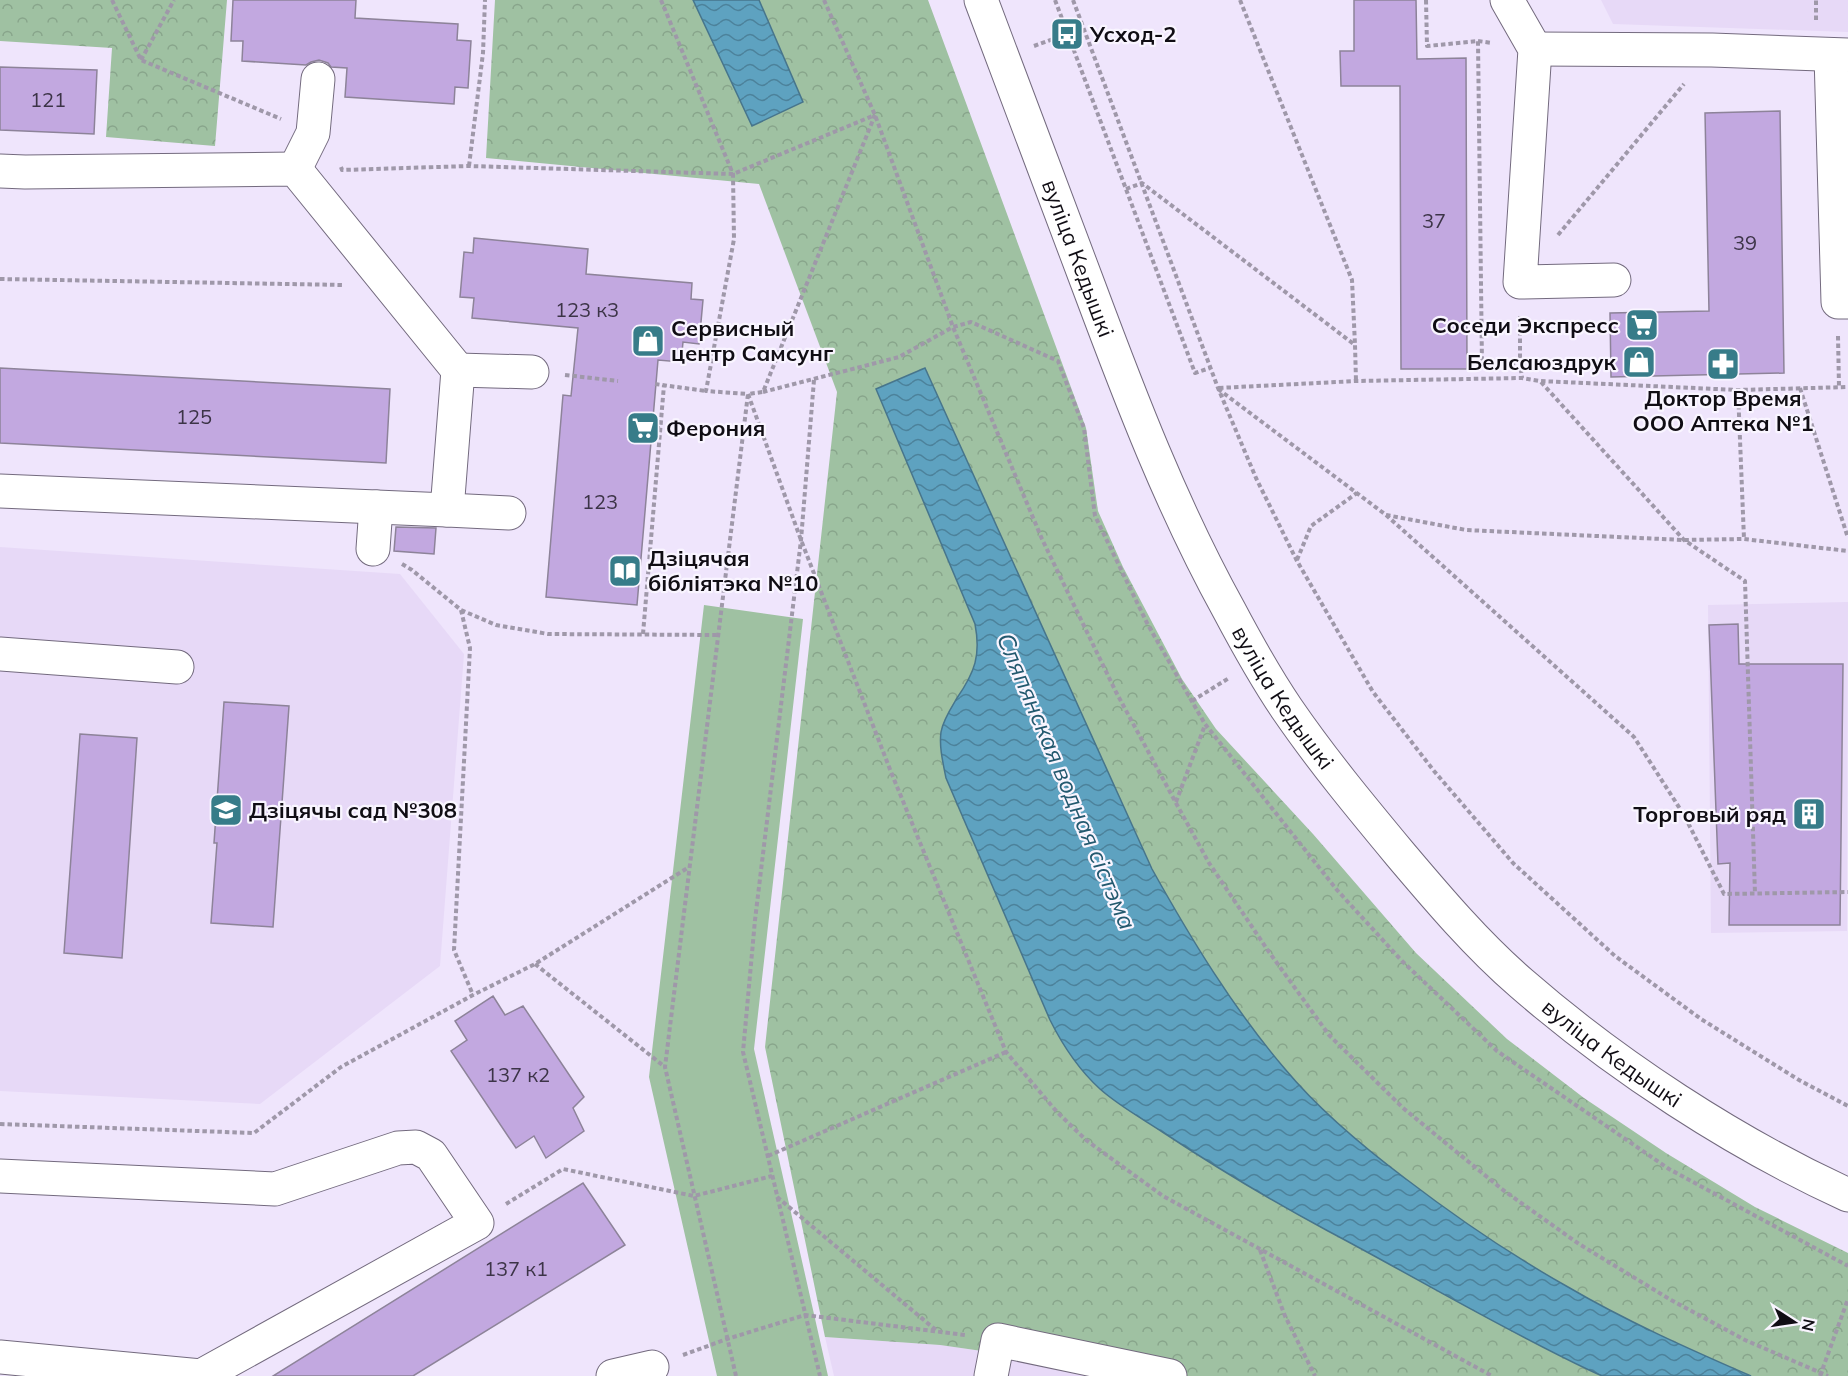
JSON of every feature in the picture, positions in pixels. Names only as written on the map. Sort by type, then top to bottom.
[{"type":"street","name":"вуліца Кедышкі","points":[[981,0],[1131,398],[1170,490],[1208,570],[1286,707],[1358,804],[1428,888],[1518,981],[1624,1064],[1696,1111],[1764,1151],[1848,1195]]},
{"type":"street","points":[[1507,0],[1535,49],[1520,282],[1614,280]]},
{"type":"street","points":[[1535,49],[1712,50],[1839,55],[1843,302]]},
{"type":"street","points":[[295,168],[313,133],[318,79]]},
{"type":"street","points":[[0,171],[295,168]]},
{"type":"street","points":[[295,168],[458,370],[447,510]]},
{"type":"street","points":[[458,370],[532,372]]},
{"type":"street","points":[[0,491],[509,513]]},
{"type":"street","points":[[373,549],[376,507]]},
{"type":"street","points":[[0,654],[177,667]]},
{"type":"street","points":[[0,1176],[275,1189],[398,1148],[416,1147],[431,1155],[477,1223],[201,1376],[0,1357]]},
{"type":"street","points":[[991,1376],[998,1340],[1170,1376]]},
{"type":"street","points":[[613,1376],[652,1367]]},
{"type":"path","points":[[112,0],[141,60],[313,133],[342,170],[469,166],[732,174],[875,115]]},
{"type":"path","points":[[141,60],[174,0]]},
{"type":"path","points":[[469,166],[483,53],[485,0]]},
{"type":"path","points":[[661,0],[732,174],[734,239],[706,391]]},
{"type":"path","points":[[824,0],[875,115],[953,327],[1042,539],[1116,692],[1209,863],[1329,1035],[1403,1108],[1503,1190],[1579,1244],[1671,1300],[1745,1340],[1828,1376]]},
{"type":"path","points":[[1055,0],[1196,373],[1210,368]]},
{"type":"path","points":[[1073,0],[1210,368],[1256,478],[1296,561],[1372,692],[1434,771],[1513,862],[1615,956],[1701,1019],[1799,1080],[1848,1106]]},
{"type":"path","points":[[1240,0],[1352,280],[1356,381]]},
{"type":"path","points":[[1426,0],[1427,46],[1478,41],[1482,365],[1520,363]]},
{"type":"path","points":[[1557,237],[1712,50]]},
{"type":"path","points":[[764,392],[875,115]]},
{"type":"path","points":[[1126,189],[1142,183]]},
{"type":"path","points":[[1142,183],[1355,345]]},
{"type":"path","points":[[0,279],[389,285]]},
{"type":"path","points":[[1520,282],[1522,378]]},
{"type":"path","points":[[1839,387],[1843,302]]},
{"type":"path","points":[[655,384],[706,391],[764,392],[814,381],[899,357],[953,327],[971,322],[1058,361],[1084,428],[1095,516],[1148,625],[1205,724],[1337,890],[1402,961],[1497,1051],[1669,1169],[1848,1266]]},
{"type":"path","points":[[532,372],[618,381]]},
{"type":"path","points":[[1218,388],[1356,381],[1522,378],[1540,381],[1738,390],[1848,387]]},
{"type":"path","points":[[814,381],[801,540],[755,920],[743,1052],[820,1376]]},
{"type":"path","points":[[1540,381],[1684,540],[1745,581],[1755,894]]},
{"type":"path","points":[[643,634],[664,385]]},
{"type":"path","points":[[1218,388],[1386,514],[1634,737],[1684,815],[1724,894],[1848,892]]},
{"type":"path","points":[[1800,388],[1848,538]]},
{"type":"path","points":[[1738,390],[1744,539]]},
{"type":"path","points":[[748,393],[801,540],[891,772],[1006,1052],[1057,1112],[1086,1140],[1163,1196],[1492,1376]]},
{"type":"path","points":[[736,1376],[665,1067],[748,393]]},
{"type":"path","points":[[651,428],[660,428]]},
{"type":"path","points":[[1296,561],[1311,526],[1358,493]]},
{"type":"path","points":[[1386,514],[1466,530],[1684,540],[1744,539],[1848,551]]},
{"type":"path","points":[[373,549],[412,570],[461,610],[496,625],[548,634],[718,635]]},
{"type":"path","points":[[639,575],[648,576]]},
{"type":"path","points":[[461,610],[470,648],[454,950],[473,995]]},
{"type":"path","points":[[1192,702],[1258,661]]},
{"type":"path","points":[[1176,803],[1205,724]]},
{"type":"path","points":[[0,1124],[254,1133],[341,1067],[535,964],[689,867]]},
{"type":"path","points":[[535,964],[665,1067]]},
{"type":"path","points":[[767,1156],[1006,1052]]},
{"type":"path","points":[[477,1223],[563,1169],[694,1196],[772,1176]]},
{"type":"path","points":[[777,1197],[937,1332]]},
{"type":"path","points":[[1260,1249],[1285,1316],[1315,1376]]},
{"type":"path","points":[[1820,1374],[1848,1299]]},
{"type":"path","points":[[652,1367],[727,1339],[805,1315],[998,1340]]},
{"type":"shaded area","points":[[1601,0],[1848,0],[1848,32],[1613,24]]},
{"type":"shaded area","name":"Дзіцячы сад №308","points":[[0,547],[400,574],[464,654],[440,966],[260,1104],[0,1091]]},
{"type":"shaded area","points":[[1848,602],[1847,931],[1711,933],[1708,605]]},
{"type":"shaded area","points":[[825,1337],[940,1345],[996,1353],[1104,1376],[834,1376]]},
{"type":"green space","points":[[0,0],[227,0],[215,146],[106,137],[112,48],[0,41]]},
{"type":"green space","points":[[495,0],[928,0],[1086,428],[1098,511],[1123,567],[1182,679],[1216,729],[1313,834],[1416,953],[1507,1039],[1584,1098],[1666,1153],[1755,1207],[1848,1253],[1848,1376],[1104,1376],[996,1353],[940,1345],[825,1337],[765,1047],[837,392],[759,184],[486,158]]},
{"type":"green space","points":[[704,605],[803,619],[754,1049],[828,1376],[717,1376],[649,1077]]},
{"type":"water","points":[[693,0],[759,0],[803,102],[752,126]]},
{"type":"water","name":"Сляпянская водная сістэма","points":[[925,368],[1152,869],[1214,972],[1266,1046],[1312,1099],[1373,1154],[1485,1236],[1547,1275],[1612,1311],[1751,1376],[1602,1376],[1589,1370],[1490,1320],[1245,1184],[1115,1101],[1100,1089],[1078,1065],[1050,1020],[946,778],[941,749],[941,732],[975,663],[977,635],[975,624],[876,389]]},
{"type":"building","points":[[233,0],[356,0],[355,18],[458,24],[457,40],[471,41],[468,88],[455,87],[454,104],[345,97],[347,68],[331,67],[328,63],[319,60],[306,65],[242,61],[243,41],[231,41]]},
{"type":"building","points":[[1354,0],[1416,0],[1417,59],[1466,58],[1467,369],[1401,369],[1400,86],[1341,86],[1340,51],[1354,51]]},
{"type":"building","points":[[0,67],[97,70],[94,134],[0,130]]},
{"type":"building","points":[[1780,111],[1784,373],[1611,377],[1610,313],[1709,311],[1705,113]]},
{"type":"building","points":[[474,238],[588,249],[586,274],[692,283],[691,299],[703,300],[699,344],[683,342],[681,362],[658,360],[637,605],[546,597],[563,395],[571,396],[578,328],[472,318],[474,298],[460,297],[464,252],[473,253]]},
{"type":"building","points":[[0,368],[390,389],[386,463],[0,443]]},
{"type":"building","points":[[396,527],[436,528],[434,554],[394,551]]},
{"type":"building","points":[[1738,624],[1739,664],[1843,664],[1840,925],[1729,925],[1730,863],[1718,864],[1709,625]]},
{"type":"building","points":[[224,702],[289,706],[273,927],[211,923]]},
{"type":"building","points":[[80,734],[137,738],[122,958],[64,953]]},
{"type":"building","points":[[493,996],[505,1015],[523,1006],[584,1097],[573,1108],[584,1131],[546,1158],[534,1136],[516,1148],[451,1051],[467,1040],[455,1021]]},
{"type":"building","points":[[583,1183],[625,1245],[413,1376],[273,1376]]},
{"type":"place","name":"Усход-2","points":[[1067,34]]},
{"type":"place","name":"Соседи Экспресс","points":[[1642,325]]},
{"type":"place","name":"Сервисный центр Самсунг","points":[[648,341]]},
{"type":"place","name":"Белсаюздрук","points":[[1639,362]]},
{"type":"place","name":"Доктор Время ООО Аптека №1","points":[[1723,364]]},
{"type":"place","name":"Ферония","points":[[643,428]]},
{"type":"place","name":"Дзіцячая бібліятэка №10","points":[[625,571]]},
{"type":"place","name":"Дзіцячы сад №308","points":[[226,810]]},
{"type":"place","name":"Торговый ряд","points":[[1809,814]]}]
